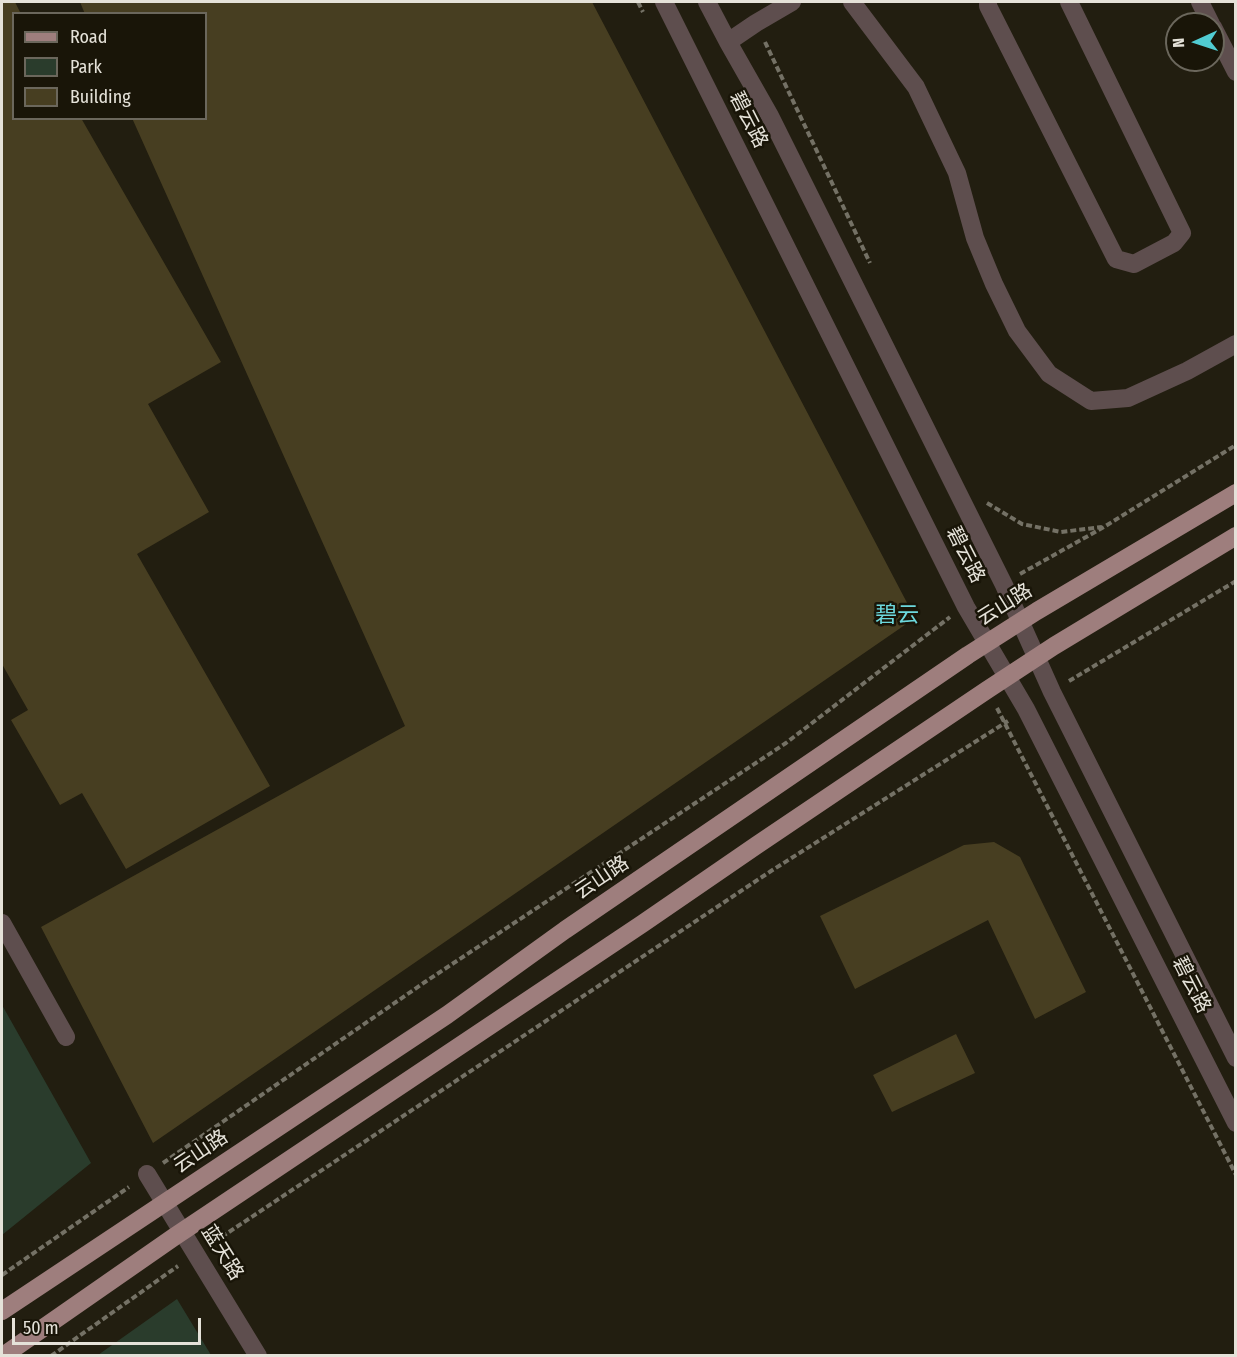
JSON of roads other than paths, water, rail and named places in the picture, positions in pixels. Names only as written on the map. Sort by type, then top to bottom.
[{"type":"main road","name":"云山路","points":[[2,1311],[447,1015],[565,930],[1020,621],[1236,493]]},
{"type":"main road","points":[[3,1356],[183,1232],[1008,677],[1236,536]]},
{"type":"street","name":"碧云路","points":[[663,2],[966,608],[1026,709],[1236,1123]]},
{"type":"street","name":"碧云路","points":[[707,2],[770,116],[1004,585],[1052,692],[1236,1058]]},
{"type":"street","points":[[728,42],[792,2]]},
{"type":"street","points":[[852,2],[916,87],[957,173],[975,238],[994,284],[1017,331],[1048,374],[1091,401],[1128,398],[1187,371],[1236,344]]},
{"type":"street","points":[[988,2],[1116,259],[1134,264],[1174,243],[1182,233],[1070,2]]},
{"type":"street","points":[[1225,51],[1236,72]]},
{"type":"street","points":[[2,923],[66,1037]]},
{"type":"street","name":"蓝天路","points":[[147,1174],[258,1356]]},
{"type":"district","name":"碧云","points":[[897,616]]}]
